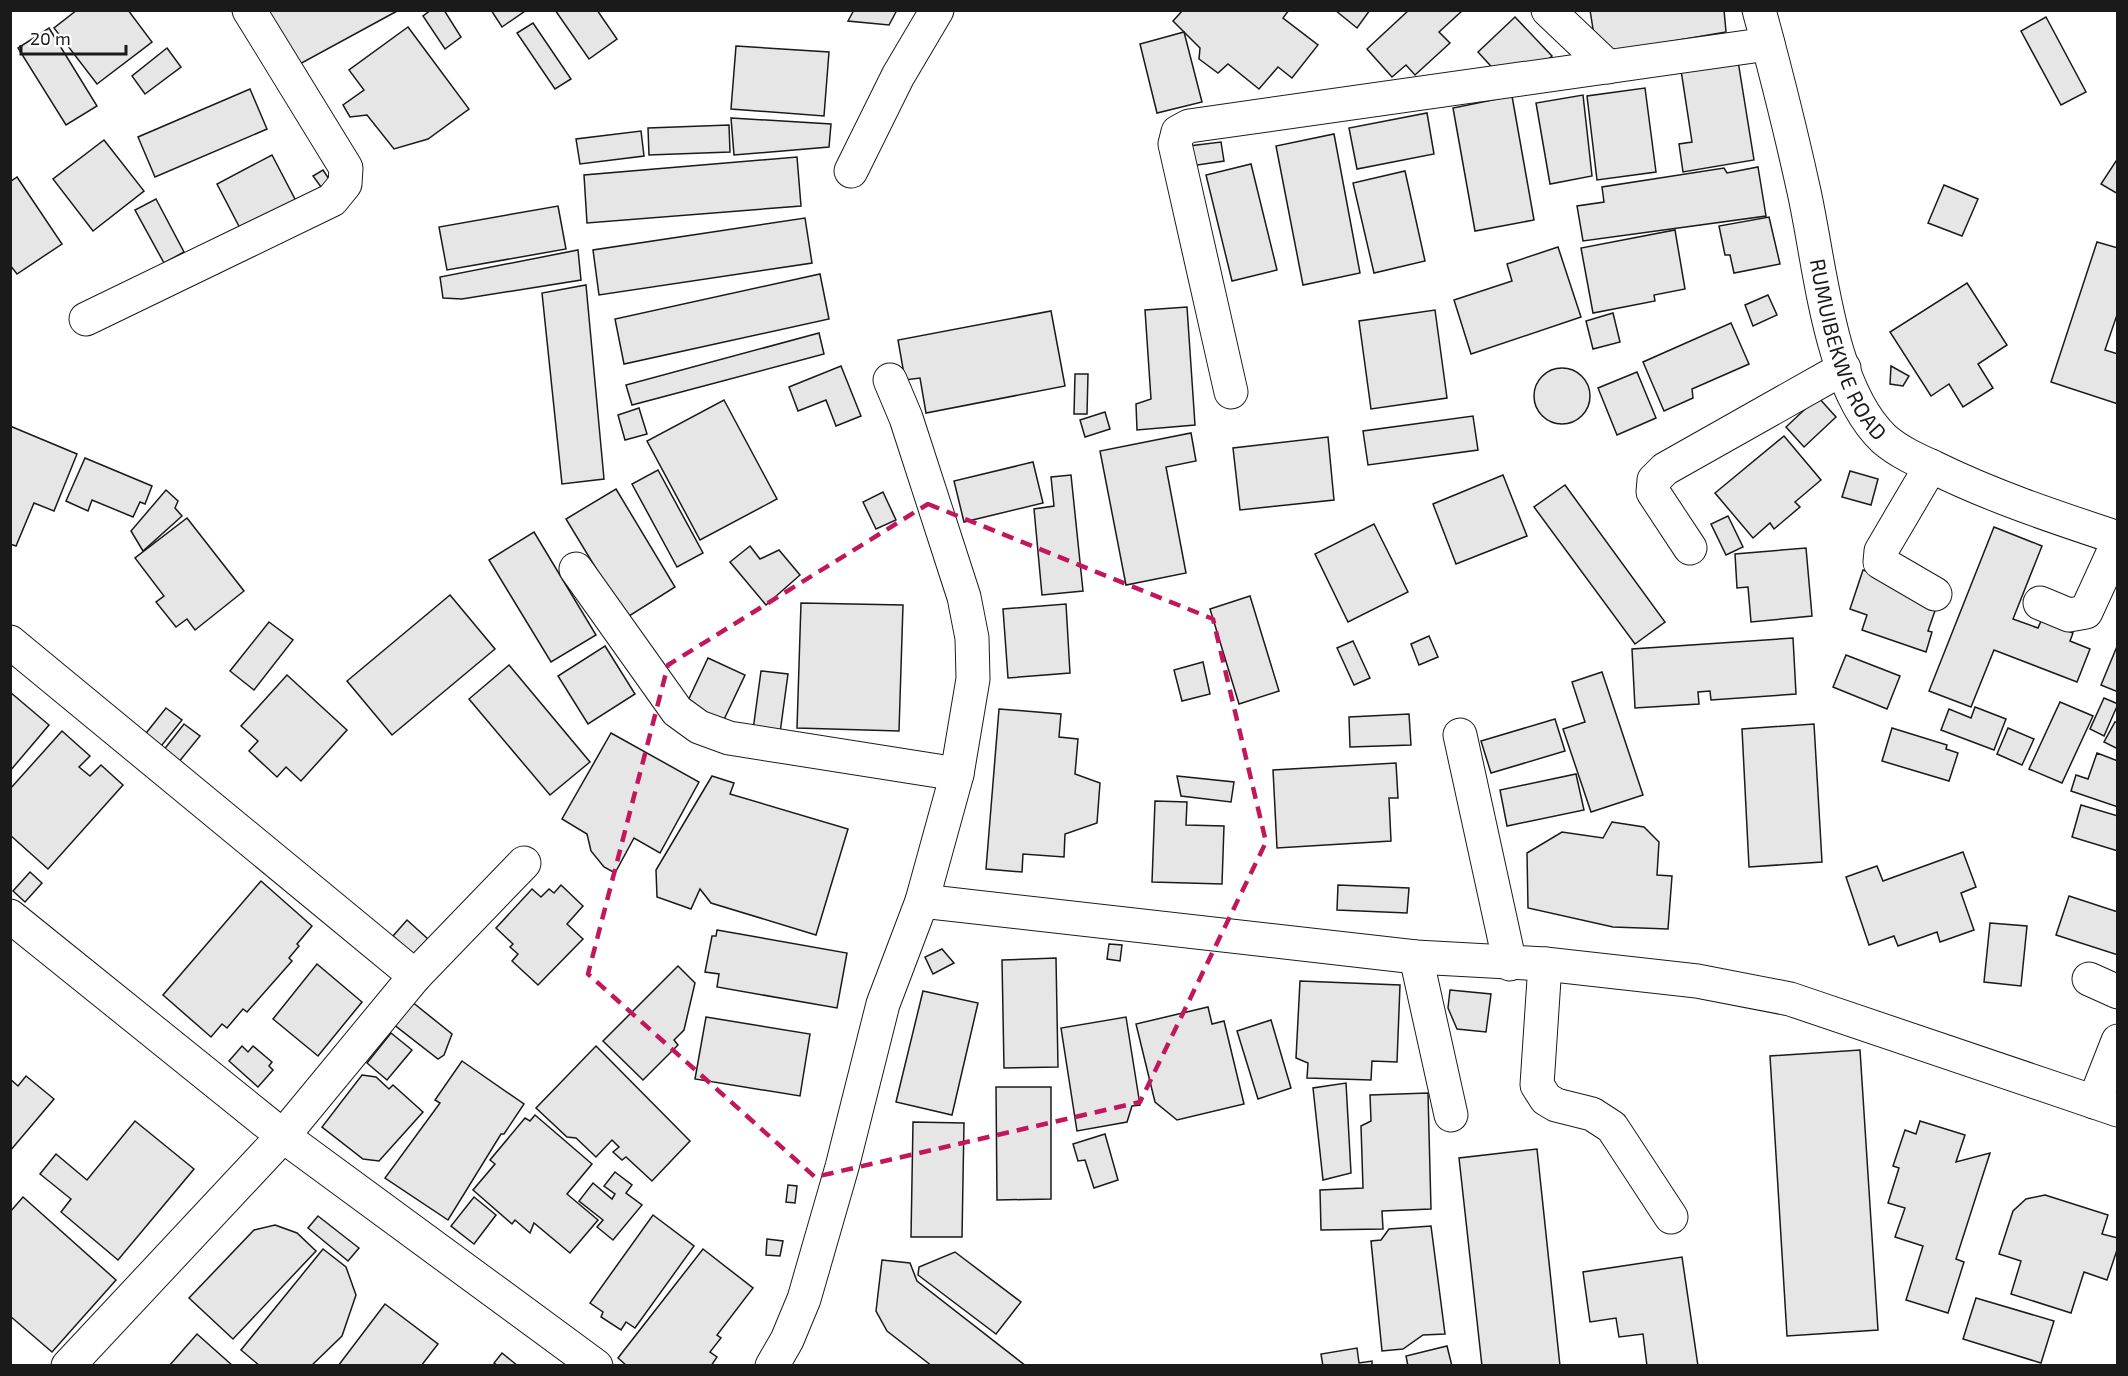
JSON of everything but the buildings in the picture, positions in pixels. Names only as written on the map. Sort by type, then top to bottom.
[{"type":"street","points":[[86,319],[332,200],[345,184],[346,168],[249,10]]},
{"type":"street","points":[[850,171],[898,76],[937,10]]},
{"type":"street","points":[[1548,10],[1608,67]]},
{"type":"street","name":"RUMUIBEKWE ROAD","points":[[1759,10],[1803,187],[1833,336],[1853,395],[1883,437],[1907,455],[2022,506],[2118,540]]},
{"type":"street","points":[[1231,392],[1175,144],[1178,132],[1189,126],[1768,44]]},
{"type":"street","points":[[1690,548],[1653,492],[1654,480],[1665,469],[1844,368]]},
{"type":"street","points":[[772,1365],[787,1340],[804,1299],[842,1167],[883,1004],[922,901],[957,774],[973,679],[972,638],[964,597],[906,417],[890,380]]},
{"type":"street","points":[[1931,466],[1881,550],[1880,562],[1935,594]]},
{"type":"street","points":[[2040,603],[2069,615],[2086,612],[2118,540]]},
{"type":"street","points":[[576,569],[677,711],[699,727],[729,738],[957,774]]},
{"type":"street","points":[[10,642],[415,976]]},
{"type":"street","points":[[1460,735],[1510,964]]},
{"type":"street","points":[[68,1365],[283,1136],[415,976],[524,862]]},
{"type":"street","points":[[922,901],[1416,957],[1510,964],[1545,964],[1697,981],[1790,999],[2106,1106],[2118,1041]]},
{"type":"street","points":[[10,916],[283,1136],[596,1365]]},
{"type":"street","points":[[1416,957],[1451,1115]]},
{"type":"street","points":[[1545,964],[1537,1085],[1546,1099],[1556,1105],[1592,1114],[1612,1127],[1671,1217]]},
{"type":"highlighted area","points":[[928,504],[1213,619],[1266,842],[1140,1102],[815,1177],[588,974],[668,665]]}]
